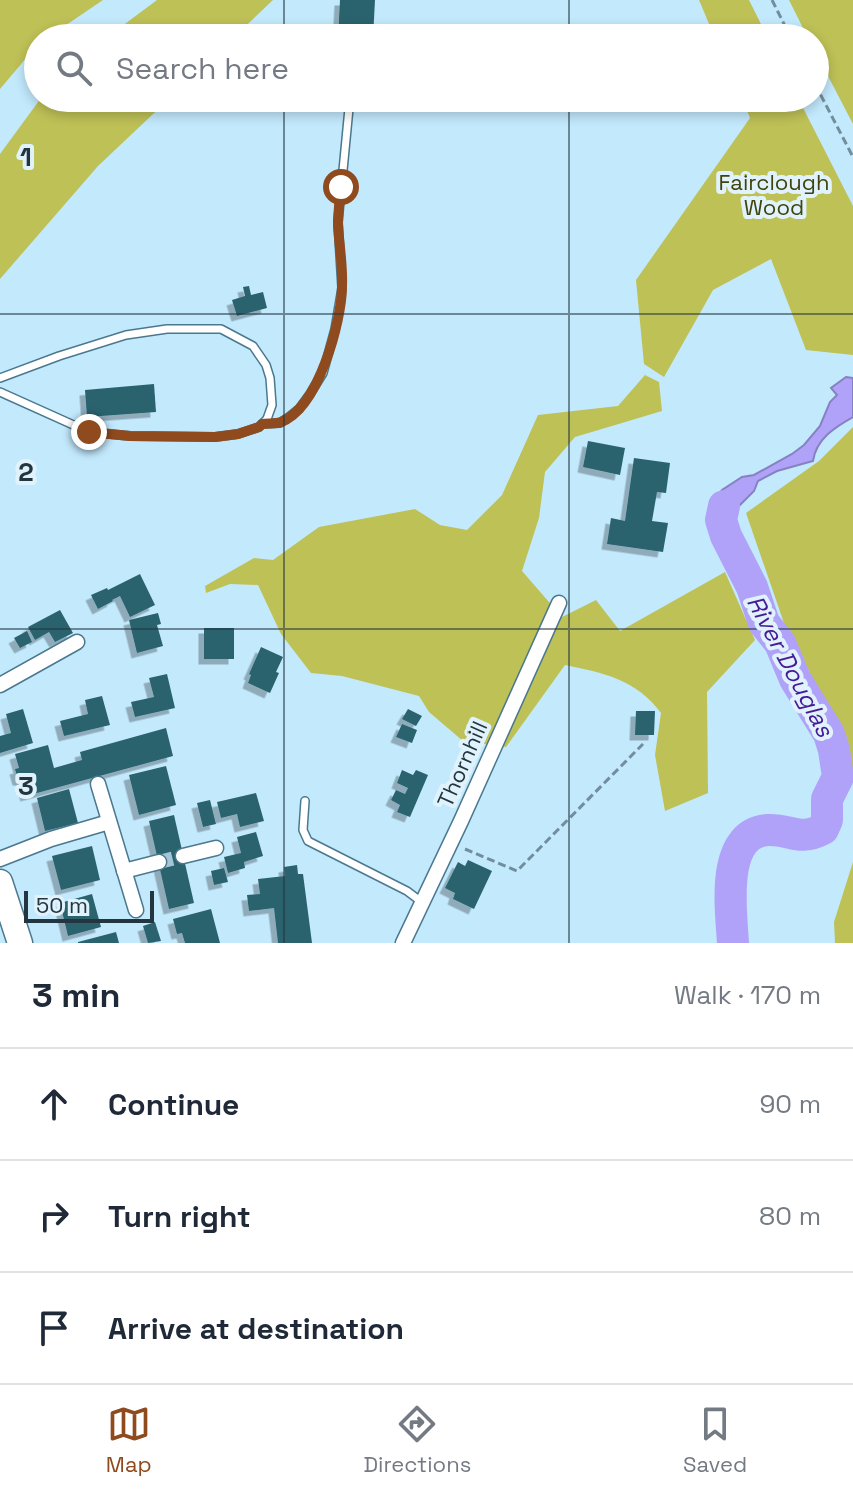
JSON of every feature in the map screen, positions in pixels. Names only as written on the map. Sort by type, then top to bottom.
[{"type":"highway","points":[[0,882],[20,943]]},
{"type":"street","name":"Thornhill","points":[[403,943],[559,603]]},
{"type":"street","points":[[0,685],[77,642]]},
{"type":"street","points":[[98,784],[136,910]]},
{"type":"street","points":[[0,859],[51,839],[109,822]]},
{"type":"street","points":[[183,856],[216,848]]},
{"type":"street","points":[[124,871],[159,862]]},
{"type":"lane","points":[[262,424],[280,423],[289,417],[310,394],[323,373],[342,288],[338,222],[349,112]]},
{"type":"lane","points":[[0,378],[126,335],[167,329],[221,329],[253,346],[266,365],[272,405],[267,419],[259,427],[238,434],[215,437],[130,436],[96,433],[80,428],[0,392]]},
{"type":"lane","points":[[305,801],[303,830],[308,841],[407,891],[423,903]]},
{"type":"path","points":[[772,0],[784,24]]},
{"type":"path","points":[[829,111],[853,157]]},
{"type":"path","points":[[451,843],[517,871],[643,744]]},
{"type":"green space","points":[[0,0],[103,0],[68,24],[24,24],[24,61],[0,89]]},
{"type":"green space","points":[[157,0],[273,0],[248,24],[125,24]]},
{"type":"green space","points":[[699,0],[749,0],[761,24],[709,24]]},
{"type":"green space","name":"Fairclough Wood","points":[[789,0],[853,0],[853,124],[829,78],[829,24],[801,24]]},
{"type":"green space","points":[[31,112],[155,112],[98,166],[0,279],[0,154]]},
{"type":"green space","name":"Fairclough Wood","points":[[748,112],[805,112],[853,206],[853,355],[806,350],[771,259],[713,290],[664,377],[644,364],[636,280],[750,118]]},
{"type":"green space","points":[[645,375],[659,382],[662,411],[575,437],[545,472],[539,518],[522,571],[562,617],[596,600],[620,631],[725,572],[755,640],[707,692],[708,793],[665,811],[655,755],[661,713],[641,692],[618,679],[565,665],[506,747],[463,741],[429,712],[419,696],[342,676],[311,673],[281,634],[258,585],[230,584],[206,593],[205,586],[254,558],[273,560],[319,527],[415,509],[440,525],[467,530],[502,495],[538,415],[618,406]]},
{"type":"green space","points":[[853,427],[853,773],[836,723],[785,626],[746,513],[819,461]]},
{"type":"green space","points":[[853,862],[853,943],[835,943],[834,922]]},
{"type":"shaded area","points":[[846,377],[853,378],[853,417],[822,440],[813,461],[777,471],[758,481],[754,491],[733,512],[732,531],[738,544],[730,548],[716,544],[710,526],[709,508],[722,490],[804,445],[820,426],[830,402],[837,395],[831,388]]},
{"type":"building","points":[[340,0],[375,0],[374,24],[339,24]]},
{"type":"building","points":[[249,286],[251,295],[263,292],[267,308],[237,316],[232,300],[245,296],[243,287]]},
{"type":"building","points":[[154,384],[156,412],[87,417],[85,390]]},
{"type":"building","points":[[588,441],[625,448],[620,475],[583,467]]},
{"type":"building","points":[[634,458],[670,463],[666,493],[657,492],[652,521],[668,523],[663,552],[607,544],[611,518],[625,521]]},
{"type":"building","points":[[140,574],[155,605],[130,617],[120,596],[98,609],[91,595]]},
{"type":"building","points":[[60,610],[73,633],[55,642],[49,632],[35,640],[28,627]]},
{"type":"building","points":[[158,613],[161,624],[157,625],[163,646],[137,653],[129,620]]},
{"type":"building","points":[[204,628],[234,628],[234,659],[204,659]]},
{"type":"building","points":[[27,631],[32,642],[20,648],[14,638]]},
{"type":"building","points":[[261,647],[283,657],[270,693],[248,683]]},
{"type":"building","points":[[167,674],[175,708],[135,717],[131,702],[154,697],[149,678]]},
{"type":"building","points":[[102,696],[110,725],[64,736],[60,721],[88,714],[85,700]]},
{"type":"building","points":[[23,709],[33,743],[0,753],[0,736],[11,733],[6,714]]},
{"type":"building","points":[[408,709],[422,716],[416,726],[402,719]]},
{"type":"building","points":[[636,711],[655,711],[654,735],[635,735]]},
{"type":"building","points":[[402,724],[417,730],[412,743],[396,737]]},
{"type":"building","points":[[166,728],[173,756],[26,796],[21,780],[18,780],[15,754],[48,745],[54,768],[82,760],[80,752]]},
{"type":"building","points":[[166,766],[176,805],[139,815],[129,775]]},
{"type":"building","points":[[402,770],[413,775],[416,770],[428,775],[410,817],[397,812],[400,805],[391,800],[396,790],[405,794],[408,788],[397,783]]},
{"type":"building","points":[[69,789],[78,823],[45,831],[37,798]]},
{"type":"building","points":[[256,793],[264,821],[240,827],[237,814],[221,818],[217,802]]},
{"type":"building","points":[[210,800],[216,824],[203,827],[197,803]]},
{"type":"building","points":[[174,815],[194,903],[169,909],[149,821]]},
{"type":"building","points":[[256,832],[263,856],[244,862],[245,868],[228,873],[224,857],[241,853],[237,837]]},
{"type":"building","points":[[92,846],[100,880],[61,890],[52,856]]},
{"type":"building","points":[[468,860],[492,871],[474,909],[453,899],[455,893],[445,888],[458,862],[465,866]]},
{"type":"building","points":[[297,865],[298,874],[303,874],[312,943],[278,943],[274,908],[249,911],[247,895],[260,894],[258,879],[285,876],[284,867]]},
{"type":"building","points":[[224,868],[228,882],[214,885],[211,871]]},
{"type":"building","points":[[92,894],[101,927],[68,936],[60,903]]},
{"type":"building","points":[[211,909],[220,943],[185,943],[182,933],[177,934],[173,919]]},
{"type":"building","points":[[155,922],[161,941],[148,943],[143,926]]},
{"type":"building","points":[[116,932],[119,943],[78,943],[78,942]]},
{"type":"waterway","name":"River Douglas","points":[[724,506],[721,520],[726,536],[752,587],[764,623],[780,643],[795,679],[829,734],[838,777],[827,799],[827,820],[823,829],[801,835],[768,830],[753,834],[742,844],[732,875],[733,943]]},
{"type":"tunnel","points":[[159,862],[183,856]]},
{"type":"route","points":[[89,432],[215,437],[238,434],[262,424],[280,423],[299,409],[323,373],[335,329],[342,288],[338,222],[341,187]]}]
